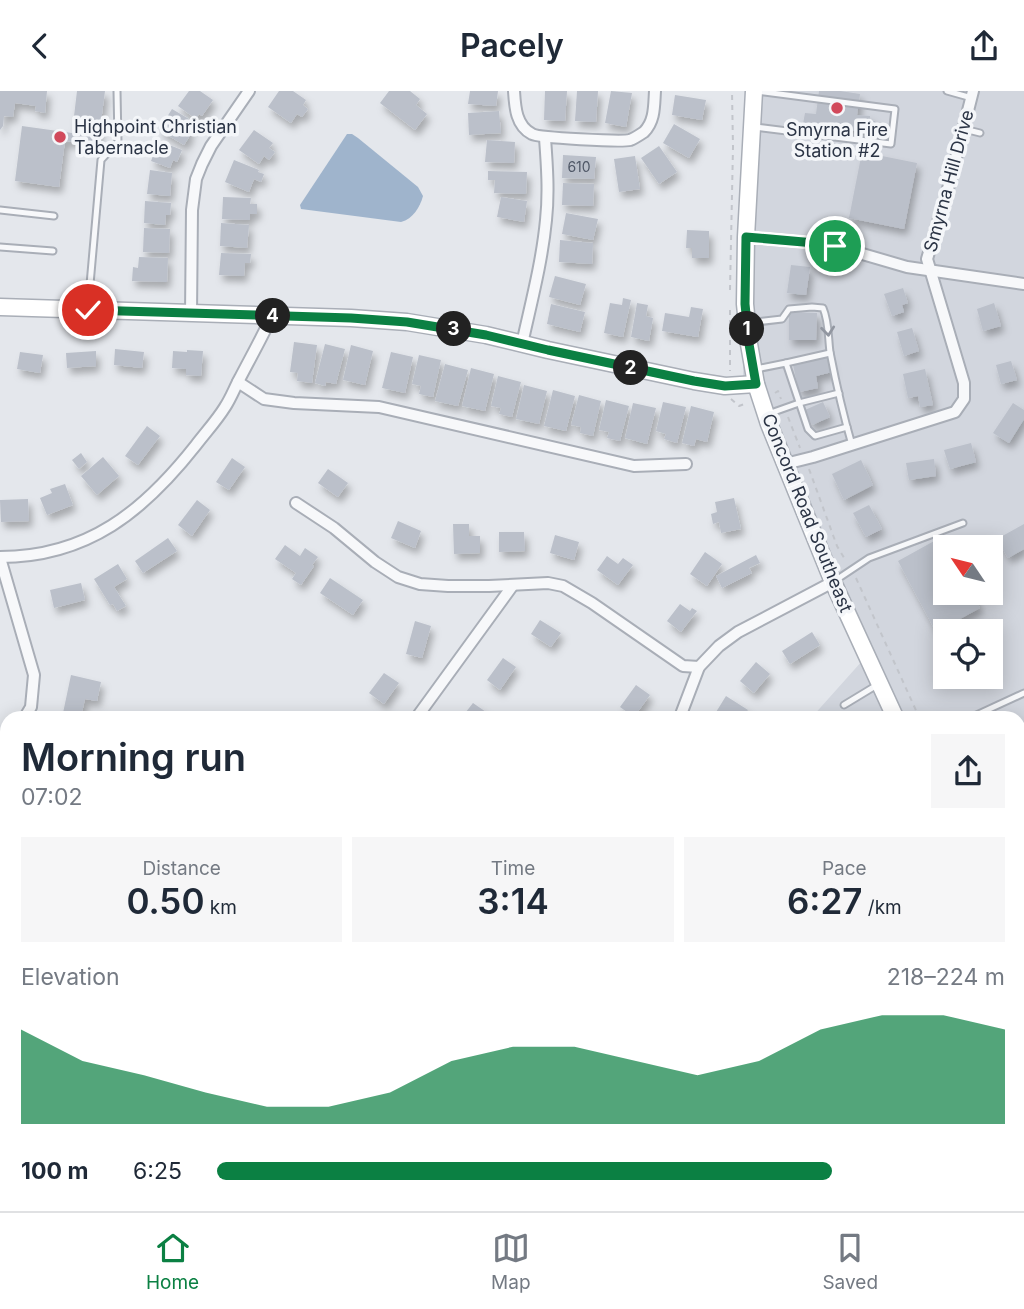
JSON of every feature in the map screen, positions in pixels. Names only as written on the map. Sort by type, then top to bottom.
[{"type":"street","points":[[191,314],[192,210],[197,179],[211,146],[249,91]]},
{"type":"street","points":[[514,91],[520,124],[531,134],[545,138],[630,140],[644,132],[653,118],[655,91]]},
{"type":"street","name":"Concord Road Southeast","points":[[755,91],[751,127],[745,304],[755,377],[785,464],[833,582],[892,711]]},
{"type":"street","name":"Smyrna Hill Drive","points":[[930,271],[927,259],[973,94]]},
{"type":"street","points":[[522,344],[546,221],[548,193],[545,138]]},
{"type":"street","points":[[746,237],[835,246],[907,267],[1024,283]]},
{"type":"street","points":[[785,464],[955,412],[964,399],[964,383],[930,271]]},
{"type":"street","points":[[0,307],[407,322],[476,333],[725,386],[755,377]]},
{"type":"street","points":[[29,711],[34,675],[0,558],[39,554],[66,547],[103,532],[158,489],[226,406],[272,316]]},
{"type":"street","points":[[238,382],[264,399],[379,407],[634,466],[686,464]]},
{"type":"street","points":[[296,503],[398,577],[420,584],[448,586],[548,583],[563,586],[683,666],[699,667]]},
{"type":"street","points":[[682,711],[699,667],[719,646],[738,632],[833,582]]},
{"type":"street","points":[[421,711],[513,585]]},
{"type":"lane","points":[[88,310],[101,160],[117,142],[117,91]]},
{"type":"lane","points":[[751,127],[891,144],[895,109],[755,91]]},
{"type":"lane","points":[[947,91],[973,94]]},
{"type":"lane","points":[[964,129],[980,133]]},
{"type":"lane","points":[[0,211],[54,215]]},
{"type":"lane","points":[[0,247],[53,251]]},
{"type":"lane","points":[[747,323],[782,319],[789,309],[823,308],[852,445]]},
{"type":"lane","points":[[755,377],[786,363],[831,353]]},
{"type":"lane","points":[[786,363],[808,429],[816,436],[847,426]]},
{"type":"lane","points":[[766,414],[839,393]]},
{"type":"lane","points":[[833,582],[869,558],[963,523]]},
{"type":"lane","points":[[844,705],[880,683]]},
{"type":"lane","points":[[985,711],[1024,693]]},
{"type":"shaded area","points":[[757,91],[1024,91],[1024,711],[817,711],[871,651],[743,380],[744,247]]},
{"type":"water","points":[[347,134],[358,138],[418,187],[423,196],[418,208],[409,218],[401,222],[301,209],[300,205]]},
{"type":"building","points":[[0,91],[47,91],[45,113],[35,111],[36,106],[15,103],[13,117],[4,116],[0,130]]},
{"type":"building","name":"Highpoint Christian Tabernacle","points":[[77,91],[105,91],[98,145],[65,141],[59,187],[15,181],[22,126],[72,133]]},
{"type":"building","points":[[189,91],[200,91],[213,100],[202,116],[199,114],[196,119],[178,106]]},
{"type":"building","points":[[279,91],[293,91],[306,100],[303,105],[308,109],[302,117],[297,114],[291,123],[268,107]]},
{"type":"building","points":[[389,91],[410,91],[420,99],[416,105],[427,114],[415,130],[380,103]]},
{"type":"building","points":[[470,91],[498,91],[496,106],[468,104]]},
{"type":"building","points":[[545,91],[567,91],[565,121],[544,120]]},
{"type":"building","points":[[577,91],[598,91],[596,122],[575,121]]},
{"type":"building","points":[[611,91],[632,93],[626,127],[605,123]]},
{"type":"building","name":"Smyrna Fire Station #2","points":[[819,91],[860,94],[857,115],[870,116],[870,120],[875,121],[874,133],[803,124],[805,113],[816,114]]},
{"type":"building","points":[[675,95],[706,100],[702,120],[672,115]]},
{"type":"building","points":[[172,109],[194,122],[184,145],[159,130]]},
{"type":"building","points":[[499,111],[501,133],[469,135],[468,113]]},
{"type":"building","points":[[674,124],[700,139],[689,158],[663,143]]},
{"type":"building","points":[[254,130],[273,143],[269,148],[275,152],[269,160],[264,156],[259,164],[239,150]]},
{"type":"building","points":[[487,140],[515,142],[514,163],[485,162]]},
{"type":"building","points":[[159,141],[182,150],[177,162],[173,160],[170,168],[151,161]]},
{"type":"building","points":[[659,146],[677,172],[659,184],[641,158]]},
{"type":"building","points":[[862,152],[917,163],[904,229],[849,218]]},
{"type":"building","points":[[563,155],[596,157],[594,179],[562,178]]},
{"type":"building","points":[[635,156],[640,189],[619,192],[614,159]]},
{"type":"building","points":[[234,160],[264,174],[261,182],[254,179],[249,192],[225,182]]},
{"type":"building","points":[[150,170],[172,173],[170,196],[147,194]]},
{"type":"building","points":[[488,171],[527,172],[526,194],[494,193],[495,180],[488,180]]},
{"type":"building","points":[[563,183],[594,184],[593,206],[562,205]]},
{"type":"building","points":[[223,197],[251,198],[250,204],[257,204],[257,214],[250,214],[250,220],[222,219]]},
{"type":"building","points":[[501,197],[527,201],[524,222],[497,217]]},
{"type":"building","points":[[145,201],[171,203],[170,215],[166,215],[165,225],[144,223]]},
{"type":"building","points":[[566,213],[598,219],[593,240],[562,234]]},
{"type":"building","points":[[221,223],[249,225],[247,248],[220,246]]},
{"type":"building","points":[[144,228],[170,229],[169,253],[143,252]]},
{"type":"building","points":[[687,230],[709,231],[709,258],[692,258],[692,248],[686,248]]},
{"type":"building","points":[[560,240],[593,243],[592,264],[559,262]]},
{"type":"building","points":[[221,253],[251,254],[250,263],[245,263],[244,276],[219,275]]},
{"type":"building","points":[[139,257],[168,258],[167,282],[132,281],[133,267],[138,268]]},
{"type":"building","points":[[791,265],[810,267],[806,295],[787,293]]},
{"type":"building","points":[[555,276],[586,284],[580,305],[549,297]]},
{"type":"building","points":[[903,288],[908,303],[902,305],[904,312],[892,316],[884,294]]},
{"type":"building","points":[[623,298],[631,300],[623,337],[604,333],[610,303],[622,305]]},
{"type":"building","points":[[637,303],[648,305],[646,316],[653,318],[649,341],[631,337]]},
{"type":"building","points":[[994,303],[1001,326],[983,331],[977,309]]},
{"type":"building","points":[[551,304],[585,312],[580,332],[547,324]]},
{"type":"building","points":[[691,307],[703,309],[698,337],[662,331],[665,313],[689,317]]},
{"type":"building","points":[[789,312],[817,313],[816,340],[789,340]]},
{"type":"building","points":[[912,328],[919,351],[904,356],[897,332]]},
{"type":"building","points":[[294,342],[317,345],[312,383],[297,381],[298,373],[290,372]]},
{"type":"building","points":[[325,344],[345,349],[336,384],[326,382],[325,386],[315,383]]},
{"type":"building","points":[[351,345],[373,351],[365,385],[343,380]]},
{"type":"building","points":[[115,349],[144,352],[142,368],[114,365]]},
{"type":"building","points":[[96,351],[96,366],[67,368],[66,353]]},
{"type":"building","points":[[173,351],[203,351],[201,376],[186,375],[186,369],[172,368]]},
{"type":"building","points":[[20,352],[43,355],[40,373],[17,369]]},
{"type":"building","points":[[391,352],[413,357],[405,393],[382,388]]},
{"type":"building","points":[[419,355],[441,360],[433,397],[419,394],[421,386],[412,384]]},
{"type":"building","points":[[828,357],[832,372],[816,376],[818,388],[799,392],[793,365]]},
{"type":"building","points":[[1011,361],[1017,380],[1001,384],[996,365]]},
{"type":"building","points":[[445,364],[468,370],[458,406],[435,401]]},
{"type":"building","points":[[471,368],[494,374],[485,411],[462,406]]},
{"type":"building","points":[[925,369],[933,405],[920,407],[918,396],[908,398],[903,374]]},
{"type":"building","points":[[498,376],[521,382],[512,417],[499,414],[501,408],[491,406]]},
{"type":"building","points":[[524,385],[547,391],[539,424],[516,419]]},
{"type":"building","points":[[553,390],[575,396],[566,431],[544,426]]},
{"type":"building","points":[[579,395],[601,401],[593,436],[580,433],[581,427],[571,425]]},
{"type":"building","points":[[606,400],[629,406],[620,441],[607,438],[609,432],[599,430]]},
{"type":"building","points":[[663,402],[686,407],[677,443],[664,439],[666,434],[656,431]]},
{"type":"building","points":[[823,402],[830,417],[812,425],[805,410]]},
{"type":"building","points":[[633,403],[656,408],[647,444],[625,438]]},
{"type":"building","points":[[1013,403],[1024,410],[1024,419],[1009,443],[993,433]]},
{"type":"building","points":[[691,406],[714,412],[707,442],[696,439],[694,446],[682,443]]},
{"type":"building","points":[[147,426],[160,436],[138,465],[125,456]]},
{"type":"building","points":[[971,443],[976,462],[950,469],[944,450]]},
{"type":"building","points":[[81,453],[87,462],[79,469],[72,460]]},
{"type":"building","points":[[103,457],[119,476],[97,495],[81,476]]},
{"type":"building","points":[[232,458],[245,467],[229,490],[216,482]]},
{"type":"building","points":[[934,459],[936,476],[909,480],[906,463]]},
{"type":"building","points":[[861,460],[873,485],[844,500],[832,474]]},
{"type":"building","points":[[328,469],[348,483],[338,497],[318,483]]},
{"type":"building","points":[[65,484],[73,505],[47,515],[40,498],[52,493],[50,489]]},
{"type":"building","points":[[734,498],[741,529],[721,533],[719,522],[713,524],[711,514],[717,512],[715,502]]},
{"type":"building","points":[[28,499],[29,521],[1,522],[0,500]]},
{"type":"building","points":[[197,500],[210,510],[192,536],[178,525]]},
{"type":"building","points":[[869,505],[882,529],[866,537],[853,513]]},
{"type":"building","points":[[398,521],[421,531],[415,548],[391,538]]},
{"type":"building","points":[[453,524],[469,524],[469,536],[480,536],[480,553],[454,554]]},
{"type":"building","points":[[1024,524],[1024,549],[1008,558],[1003,549],[1003,536]]},
{"type":"building","points":[[499,532],[524,532],[525,551],[499,552]]},
{"type":"building","points":[[555,535],[579,542],[574,560],[550,553]]},
{"type":"building","points":[[168,538],[177,551],[143,573],[135,561]]},
{"type":"building","points":[[933,542],[933,605],[979,605],[980,608],[960,619],[933,619],[933,626],[898,561]]},
{"type":"building","points":[[285,545],[300,556],[305,548],[318,557],[301,585],[292,579],[296,573],[275,559]]},
{"type":"building","points":[[705,552],[722,564],[707,586],[690,574]]},
{"type":"building","points":[[756,555],[760,563],[749,568],[752,573],[722,588],[716,576]]},
{"type":"building","points":[[607,556],[618,564],[623,558],[633,565],[618,585],[597,570]]},
{"type":"building","points":[[118,564],[127,579],[114,587],[126,606],[117,611],[113,604],[110,605],[94,579]]},
{"type":"building","points":[[330,578],[363,600],[353,615],[320,593]]},
{"type":"building","points":[[81,583],[85,600],[54,608],[50,590]]},
{"type":"building","points":[[680,604],[690,611],[692,608],[697,611],[681,632],[667,621]]},
{"type":"building","points":[[540,620],[561,633],[551,647],[531,634]]},
{"type":"building","points":[[415,621],[431,626],[422,658],[406,654]]},
{"type":"building","points":[[812,632],[820,645],[790,664],[782,651]]},
{"type":"building","points":[[503,658],[516,667],[500,690],[487,680]]},
{"type":"building","points":[[756,662],[770,674],[754,693],[740,681]]},
{"type":"building","points":[[384,673],[399,683],[384,704],[369,693]]},
{"type":"building","points":[[71,675],[101,682],[97,701],[85,699],[82,711],[63,711]]},
{"type":"building","points":[[636,685],[650,695],[638,711],[626,711],[620,707]]},
{"type":"building","points":[[726,696],[748,710],[747,711],[717,711]]},
{"type":"building","points":[[473,703],[485,711],[467,711]]},
{"type":"place","name":"Smyrna Fire Station #2","points":[[837,108]]},
{"type":"place","name":"Highpoint Christian Tabernacle","points":[[60,137]]},
{"type":"route","points":[[88,310],[407,322],[486,335],[694,381],[725,386],[756,384],[745,304],[746,237],[835,246]]}]
